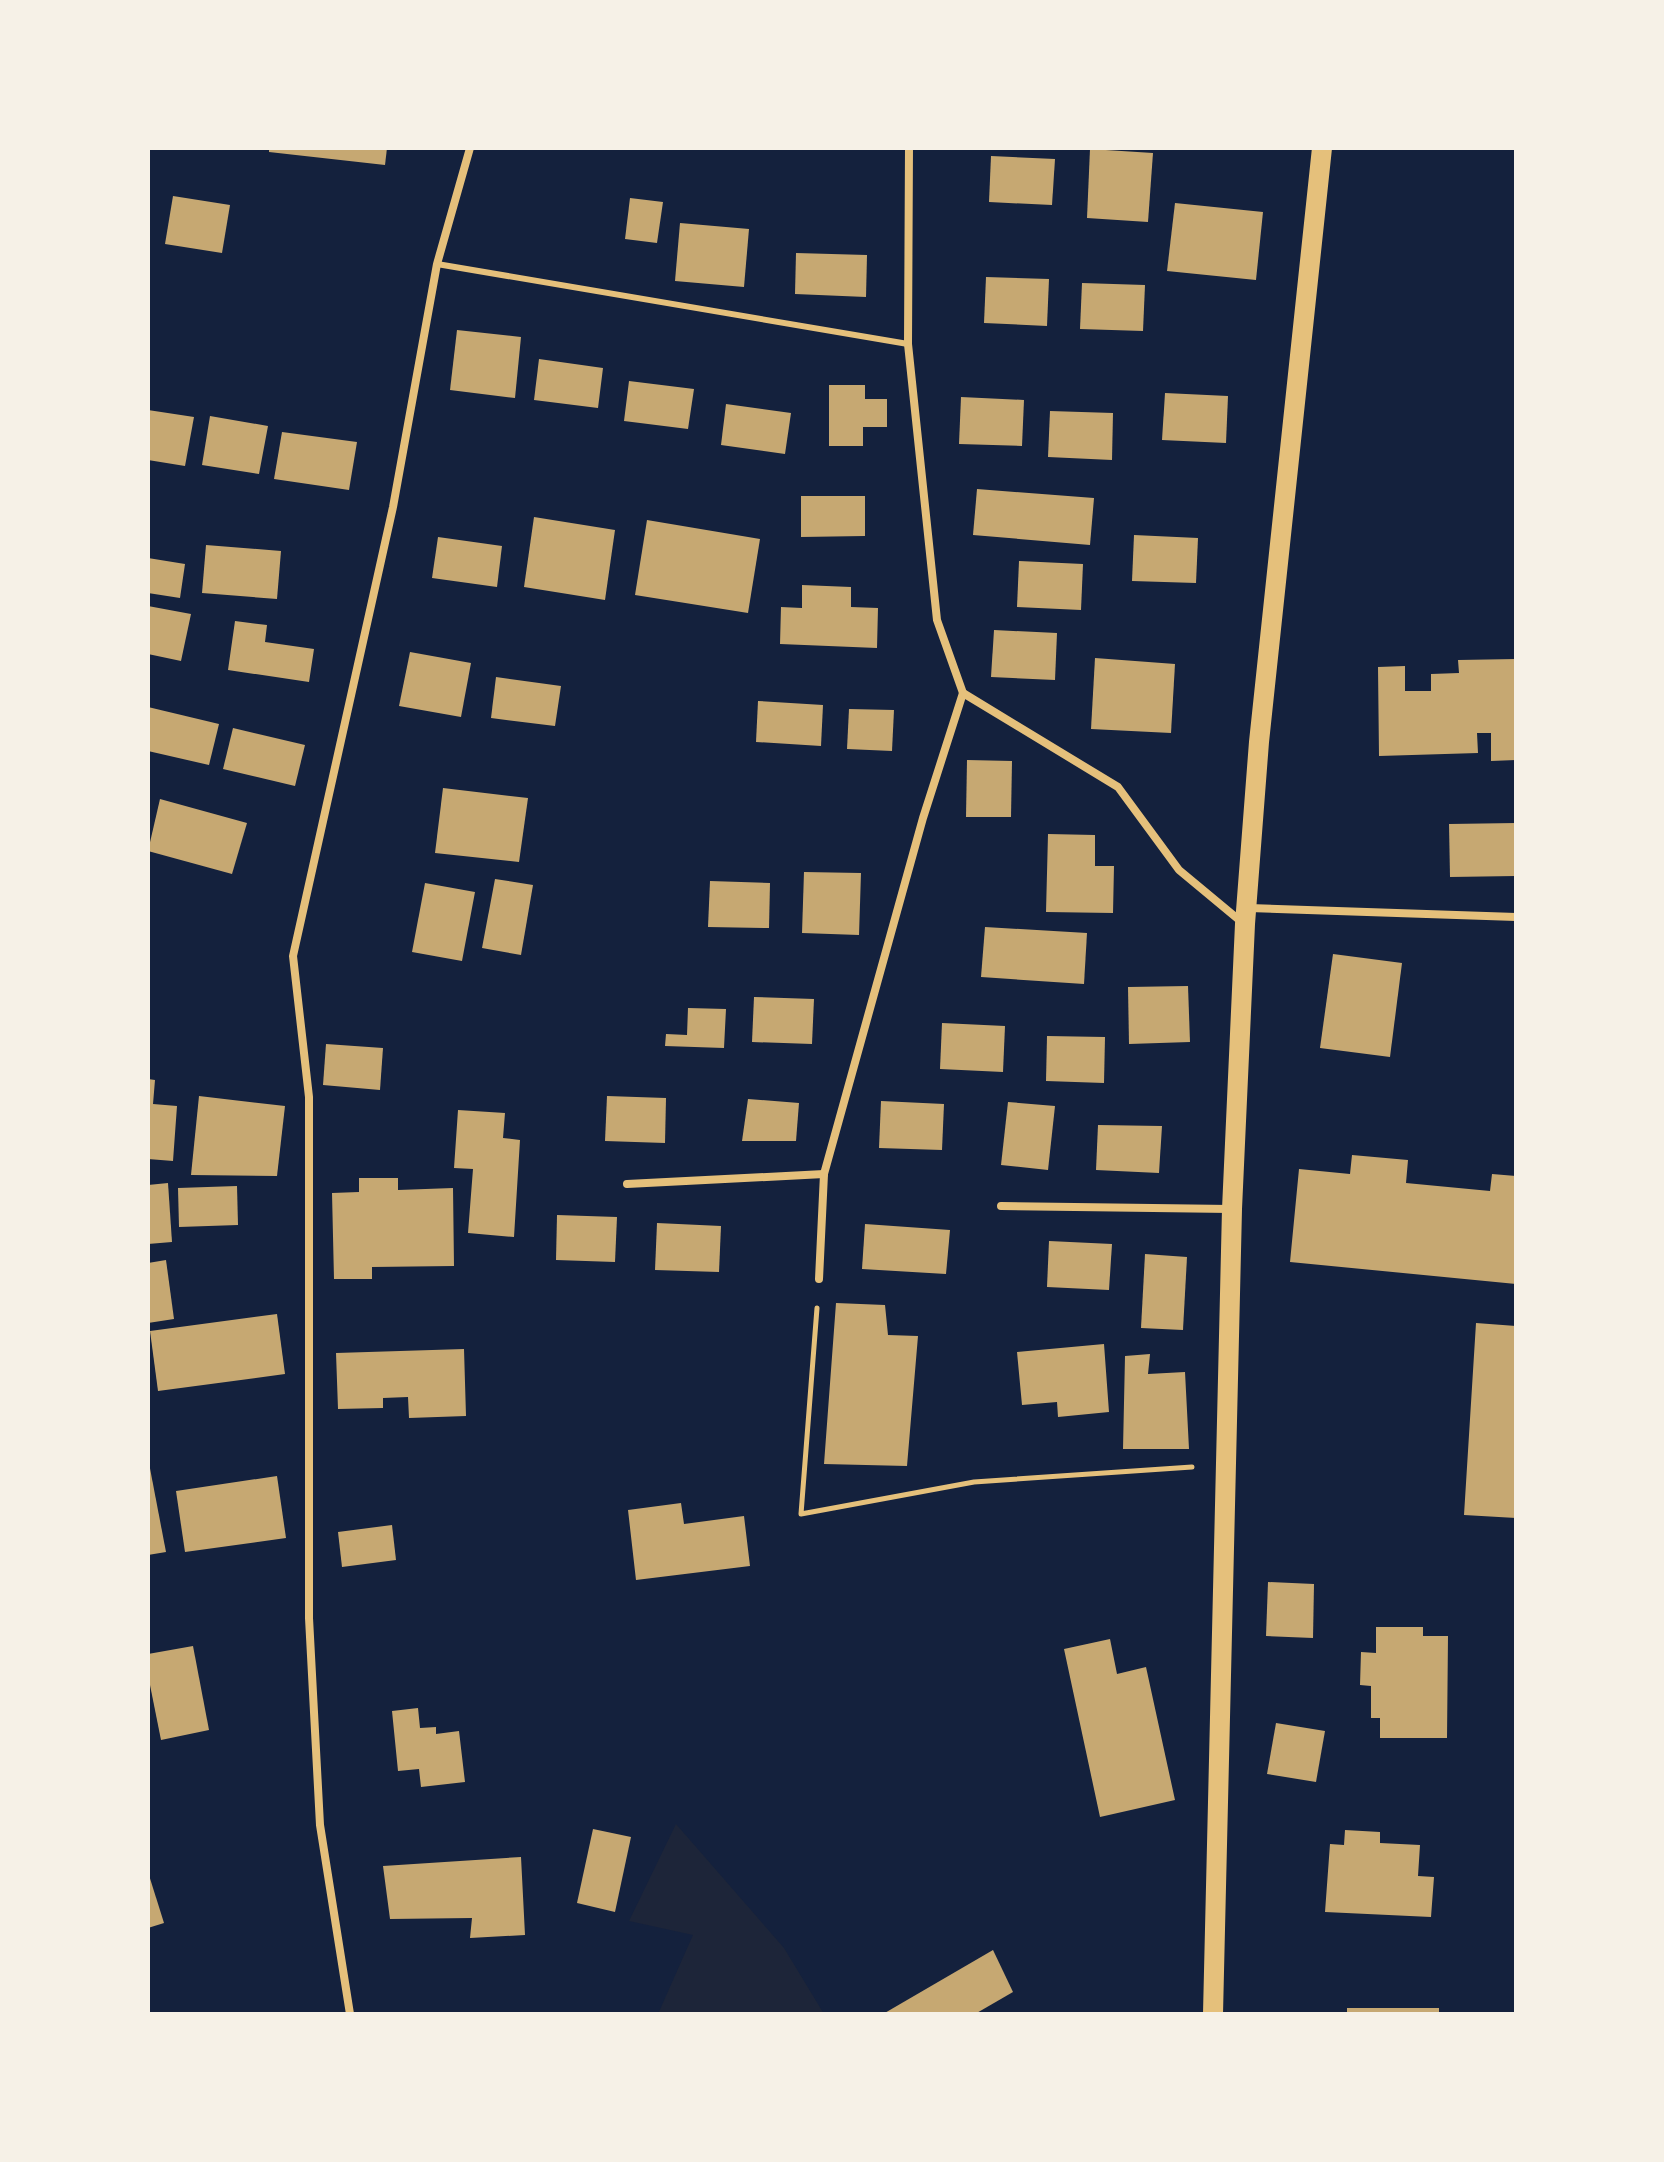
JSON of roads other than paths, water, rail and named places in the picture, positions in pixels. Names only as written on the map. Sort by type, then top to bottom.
[{"type":"main road","points":[[1213,2014],[1232,1209],[1246,916],[1259,742],[1322,148]]},
{"type":"street","points":[[350,2014],[319,1809],[309,1618],[309,1097],[293,956],[393,507],[437,264],[470,148]]},
{"type":"street","points":[[819,1279],[824,1174],[923,818],[963,693],[937,620],[908,344],[909,148]]},
{"type":"street","points":[[963,693],[1118,787],[1179,870],[1246,916],[1516,917]]},
{"type":"street","points":[[627,1184],[824,1174]]},
{"type":"street","points":[[1001,1206],[1232,1209]]},
{"type":"lane","points":[[437,264],[908,344]]}]
